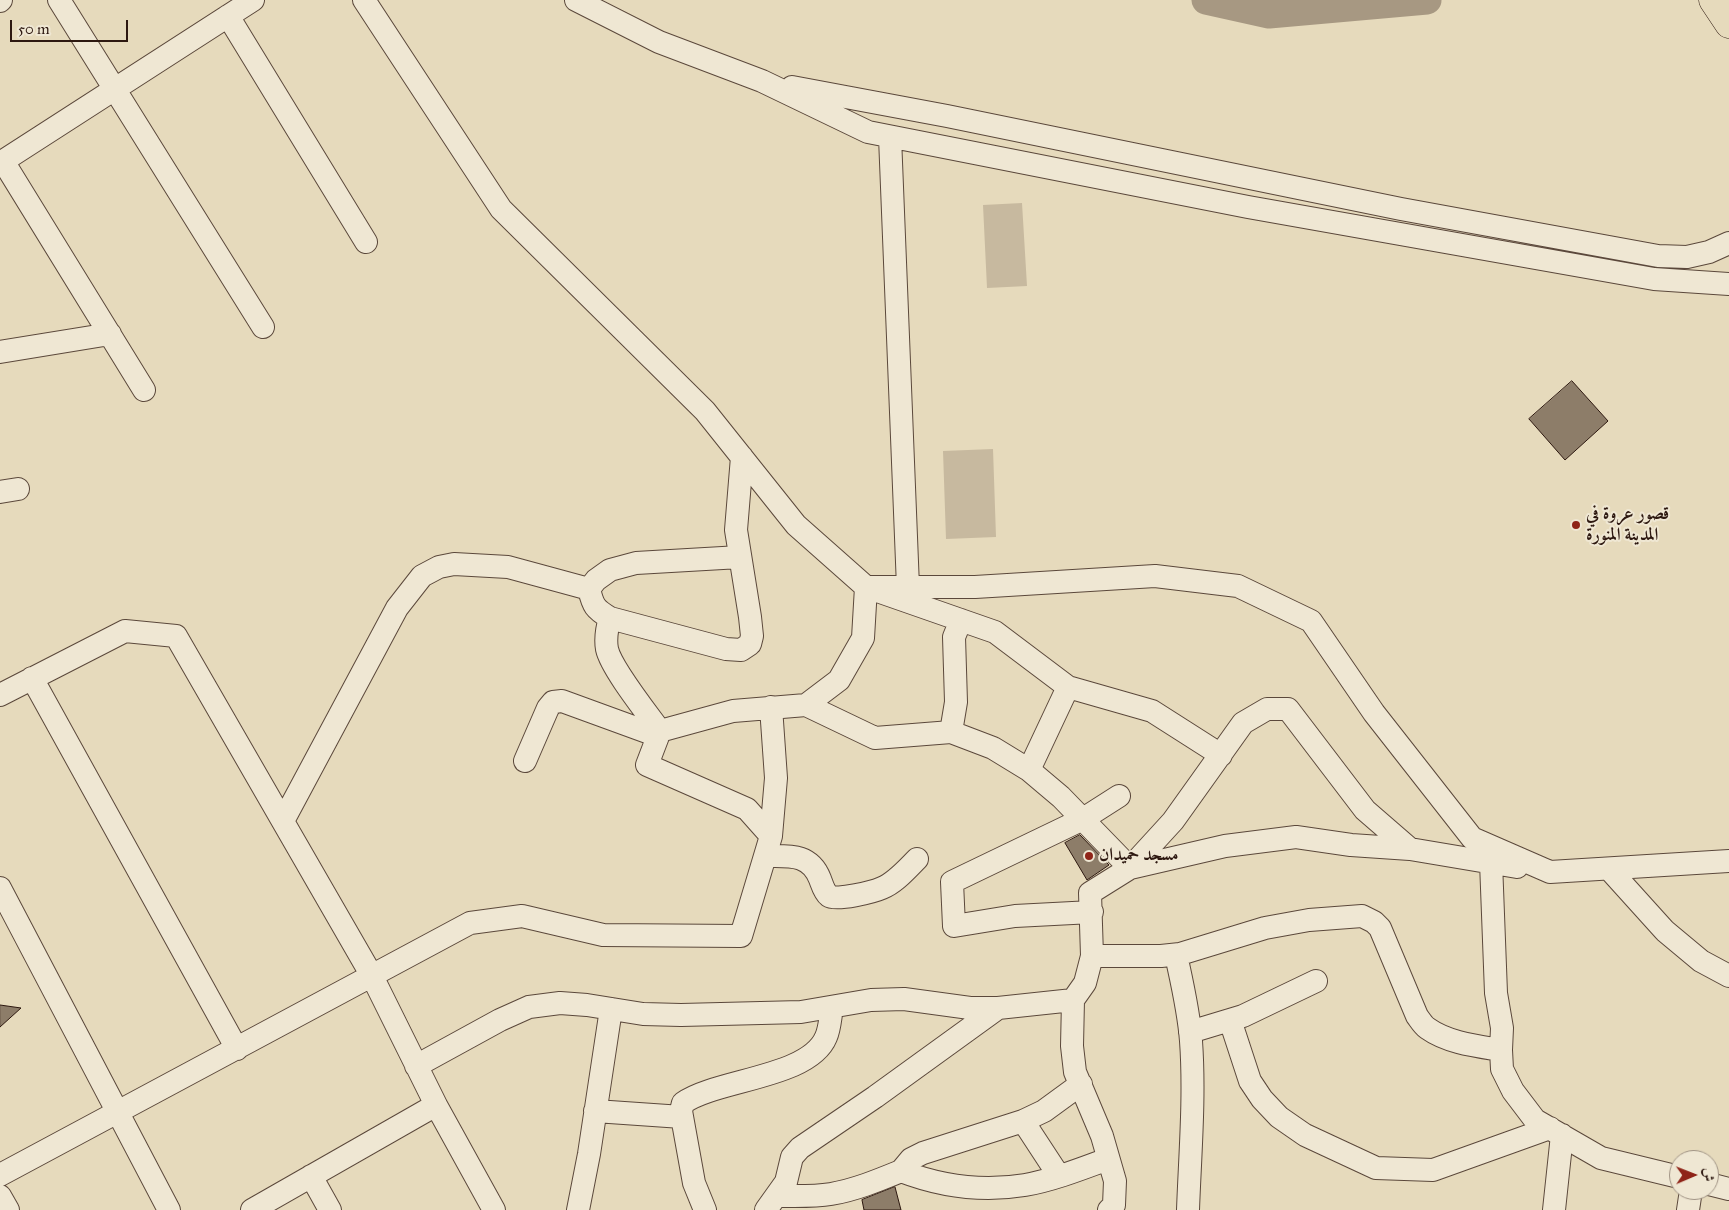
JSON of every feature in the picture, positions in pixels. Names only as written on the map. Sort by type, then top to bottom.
[{"type":"main road","points":[[1713,0],[1729,24]]},
{"type":"street","points":[[59,0],[263,327]]},
{"type":"street","points":[[144,390],[2,162],[253,0]]},
{"type":"street","points":[[364,0],[501,209],[705,411],[796,525],[866,587],[995,632],[1068,687],[1152,711],[1221,755]]},
{"type":"street","points":[[576,0],[659,42],[762,81],[868,132],[1248,207],[1635,276],[1729,284]]},
{"type":"street","points":[[228,16],[366,242]]},
{"type":"street","points":[[762,81],[947,116],[1402,209],[1658,256],[1687,257],[1709,252],[1729,243]]},
{"type":"street","points":[[890,137],[908,587]]},
{"type":"street","points":[[0,352],[110,334]]},
{"type":"street","points":[[740,557],[636,563],[610,570],[596,580],[589,589],[592,603],[598,611],[610,618],[726,649],[741,650],[750,644],[752,636],[736,530],[742,457]]},
{"type":"street","points":[[283,821],[397,608],[422,576],[439,566],[454,564],[508,567],[589,589]]},
{"type":"street","points":[[866,587],[974,587],[1154,576],[1238,586],[1311,621],[1374,714],[1472,838],[1550,872]]},
{"type":"street","points":[[806,705],[839,680],[863,638],[866,587]]},
{"type":"street","points":[[610,618],[606,630],[607,649],[613,664],[659,734]]},
{"type":"street","points":[[951,732],[956,702],[954,637],[961,620]]},
{"type":"street","points":[[0,695],[125,631],[176,636],[372,976],[436,1105],[494,1210]]},
{"type":"street","points":[[32,678],[236,1049]]},
{"type":"street","points":[[1029,770],[1068,687]]},
{"type":"street","points":[[525,761],[548,708],[554,702],[562,701],[659,734],[733,710],[806,705],[875,738],[951,732],[993,748],[1029,770],[1083,819],[1130,868]]},
{"type":"street","points":[[0,1175],[470,923],[522,916],[603,935],[741,936],[768,846],[776,778],[771,708]]},
{"type":"street","points":[[1109,1210],[1114,1205],[1115,1181],[1102,1136],[1075,1072],[1072,1046],[1073,1000],[1085,983],[1092,956],[1090,893],[1130,868],[1173,821],[1243,723],[1267,709],[1288,708],[1365,810],[1410,849]]},
{"type":"street","points":[[659,734],[647,765],[747,809],[768,846],[788,856],[809,862],[814,866],[828,895],[833,898],[841,898],[882,888],[897,878],[917,859]]},
{"type":"street","points":[[1092,912],[1015,916],[954,926],[952,882],[1083,819],[1119,796]]},
{"type":"street","points":[[1130,868],[1225,846],[1296,837],[1351,845],[1410,849],[1550,872],[1729,861]]},
{"type":"street","points":[[1491,862],[1496,993],[1502,1028],[1502,1069],[1513,1091],[1534,1120],[1601,1158],[1669,1175]]},
{"type":"street","points":[[1609,868],[1665,930],[1701,961],[1729,976]]},
{"type":"street","points":[[0,888],[169,1210]]},
{"type":"street","points":[[1092,956],[1176,955],[1274,926],[1309,920],[1362,916],[1368,918],[1380,928],[1417,1016],[1426,1027],[1440,1036],[1501,1050]]},
{"type":"street","points":[[1176,955],[1190,1032],[1192,1072],[1188,1210]]},
{"type":"street","points":[[1190,1032],[1267,1006],[1316,981]]},
{"type":"street","points":[[416,1066],[500,1020],[530,1007],[560,1003],[643,1014],[681,1014],[801,1012],[871,1000],[904,999],[970,1008],[998,1008],[1073,1000]]},
{"type":"street","points":[[705,1210],[694,1183],[681,1111],[683,1103],[693,1096],[784,1069],[805,1058],[825,1039],[830,1025],[832,1008]]},
{"type":"street","points":[[771,1203],[786,1182],[792,1157],[800,1148],[875,1097],[998,1008]]},
{"type":"street","points":[[578,1210],[611,1009]]},
{"type":"street","points":[[1230,1020],[1250,1081],[1262,1099],[1279,1117],[1305,1135],[1376,1168],[1433,1170],[1556,1132]]},
{"type":"street","points":[[771,1203],[802,1196],[832,1194],[866,1185],[901,1171],[911,1159],[923,1153],[1022,1121],[1044,1111],[1081,1084]]},
{"type":"street","points":[[252,1210],[436,1105]]},
{"type":"street","points":[[595,1111],[682,1117]]},
{"type":"street","points":[[1022,1121],[1059,1176]]},
{"type":"street","points":[[1554,1210],[1556,1132]]},
{"type":"street","points":[[901,1171],[949,1185],[996,1188],[1026,1185],[1108,1159]]},
{"type":"street","points":[[312,1176],[330,1210]]},
{"type":"street","points":[[0,1196],[8,1210]]},
{"type":"shaded area","points":[[1022,203],[1027,286],[987,288],[983,205]]},
{"type":"shaded area","points":[[993,449],[996,537],[946,539],[943,451]]},
{"type":"building","points":[[1572,381],[1608,421],[1565,460],[1529,419]]},
{"type":"building","name":"مسجد حميدان","points":[[1080,835],[1109,865],[1087,880],[1065,843]]},
{"type":"building","points":[[0,1005],[21,1008],[0,1027]]},
{"type":"building","points":[[895,1187],[901,1210],[864,1210],[862,1200]]},
{"type":"waterway","points":[[1206,0],[1269,14],[1427,0]]},
{"type":"place","name":"قصور عروة في المدينة المنورة","points":[[1576,525]]},
{"type":"place","name":"مسجد حميدان","points":[[1089,856]]}]
